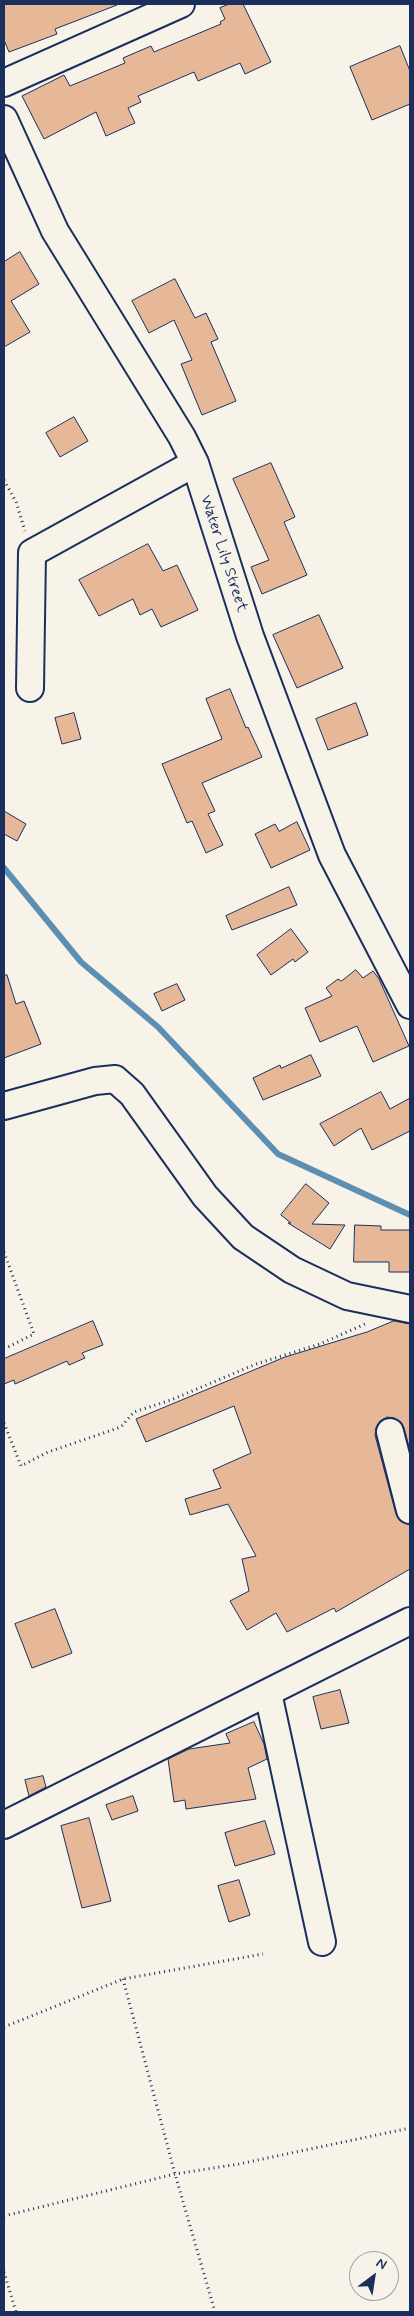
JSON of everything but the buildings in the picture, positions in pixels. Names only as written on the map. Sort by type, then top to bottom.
[{"type":"street","points":[[4,83],[181,4]]},
{"type":"street","name":"Water Lily Street","points":[[4,118],[55,231],[182,437],[194,463],[250,636],[332,855],[410,1005]]},
{"type":"street","points":[[30,688],[32,553],[194,463]]},
{"type":"street","points":[[4,1106],[95,1080],[115,1079],[132,1094],[205,1196],[243,1237],[292,1270],[347,1296],[403,1308]]},
{"type":"street","points":[[390,1432],[410,1510]]},
{"type":"street","points":[[4,1825],[410,1620]]},
{"type":"street","points":[[268,1693],[322,1942]]},
{"type":"path","points":[[4,480],[16,502],[32,553]]},
{"type":"path","points":[[4,1252],[34,1334],[4,1349]]},
{"type":"path","points":[[4,1423],[21,1466],[48,1452],[121,1427],[134,1412],[171,1400],[256,1364],[320,1344],[403,1308]]},
{"type":"path","points":[[4,2027],[123,1979],[263,1954]]},
{"type":"path","points":[[123,1979],[175,2174],[216,2312]]},
{"type":"path","points":[[4,2216],[175,2174],[239,2164],[410,2128]]},
{"type":"path","points":[[4,2272],[16,2312]]},
{"type":"waterway","points":[[4,868],[81,962],[158,1027],[278,1154],[410,1215]]}]
